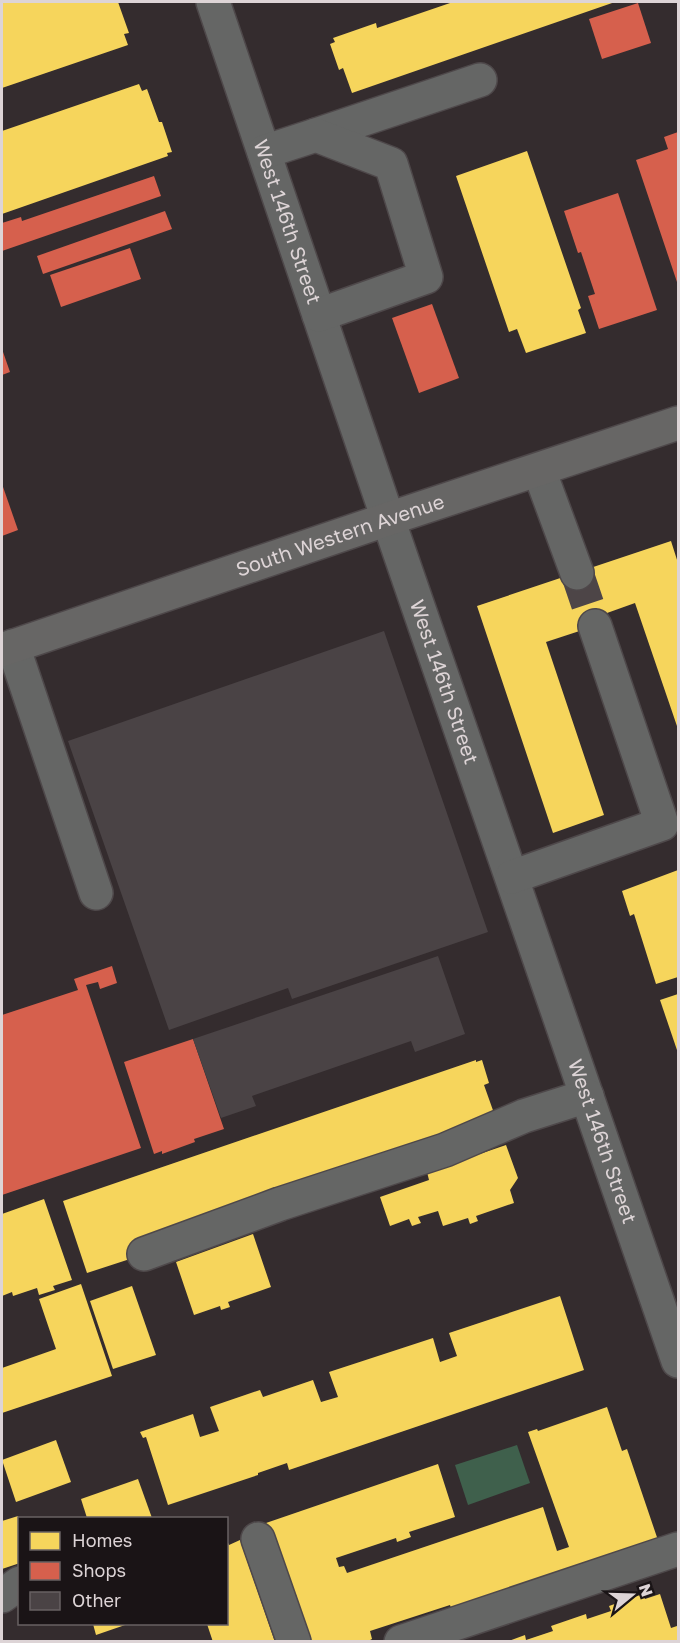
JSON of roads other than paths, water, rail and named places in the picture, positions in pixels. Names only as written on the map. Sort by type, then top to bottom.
[{"type":"main road","name":"South Western Avenue","points":[[7,648],[678,423]]},
{"type":"street","name":"West 146th Street","points":[[213,2],[678,1361]]},
{"type":"street","points":[[264,152],[480,80]]},
{"type":"street","points":[[316,135],[391,164],[426,277],[319,315]]},
{"type":"street","points":[[539,470],[577,573]]},
{"type":"street","points":[[512,877],[662,824],[595,626]]},
{"type":"street","points":[[7,648],[96,893]]},
{"type":"street","points":[[144,1254],[280,1204],[445,1150],[524,1116],[587,1096]]},
{"type":"street","points":[[258,1539],[294,1641]]},
{"type":"street","points":[[402,1641],[678,1549]]},
{"type":"street","points":[[2,1596],[18,1584]]},
{"type":"tunnel","points":[[577,573],[595,626]]}]
